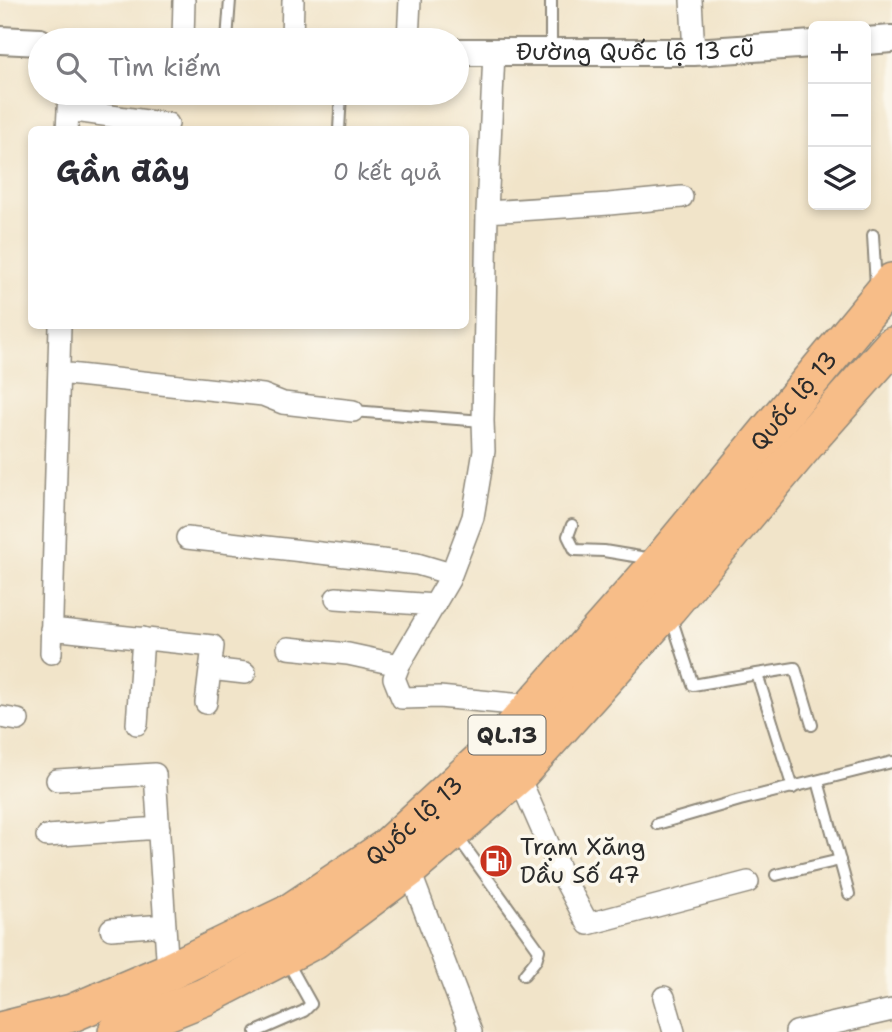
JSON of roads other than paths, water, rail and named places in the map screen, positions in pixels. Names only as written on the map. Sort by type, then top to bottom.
[{"type":"highway","name":"Quốc lộ 13","points":[[0,1031],[72,1013],[168,972],[286,915],[386,848],[501,742],[661,561],[884,291]]},
{"type":"highway","name":"Quốc lộ 13","points":[[129,1030],[204,997],[314,940],[410,869],[518,775],[668,608],[813,435],[892,346]]},
{"type":"street","points":[[183,28],[184,0]]},
{"type":"street","points":[[292,28],[293,0]]},
{"type":"street","points":[[409,28],[410,0]]},
{"type":"street","points":[[691,0],[694,52]]},
{"type":"street","points":[[871,41],[892,39]]},
{"type":"street","points":[[0,40],[28,41]]},
{"type":"street","name":"Đường Quốc lộ 13 cũ","points":[[469,52],[694,52],[808,44]]},
{"type":"street","points":[[494,52],[487,212],[484,451],[472,517],[449,580],[394,678],[402,698],[439,697],[533,706]]},
{"type":"street","points":[[68,111],[168,124]]},
{"type":"street","points":[[487,212],[682,197]]},
{"type":"street","points":[[51,653],[60,329]]},
{"type":"street","points":[[59,373],[263,395],[283,403],[353,411]]},
{"type":"street","points":[[187,538],[417,564],[451,574]]},
{"type":"street","points":[[336,598],[435,606]]},
{"type":"street","points":[[51,629],[213,646],[206,703]]},
{"type":"street","points":[[136,724],[143,638]]},
{"type":"street","points":[[288,648],[348,654],[399,665]]},
{"type":"street","points":[[210,669],[245,673]]},
{"type":"street","points":[[57,780],[155,774],[168,972]]},
{"type":"street","points":[[518,775],[562,875],[588,924],[748,882]]},
{"type":"street","points":[[47,836],[159,828]]},
{"type":"street","points":[[410,869],[471,1032]]},
{"type":"street","points":[[111,929],[165,925]]},
{"type":"street","points":[[664,997],[674,1032]]},
{"type":"street","points":[[796,1032],[885,1018]]},
{"type":"lane","points":[[228,28],[230,0]]},
{"type":"lane","points":[[551,0],[551,52]]},
{"type":"lane","points":[[339,126],[340,105]]},
{"type":"lane","points":[[873,235],[884,291]]},
{"type":"lane","points":[[353,411],[483,421]]},
{"type":"lane","points":[[572,525],[568,536],[575,550],[604,551],[661,561]]},
{"type":"lane","points":[[668,608],[693,685],[795,667],[812,725]]},
{"type":"lane","points":[[757,674],[793,788]]},
{"type":"lane","points":[[657,824],[892,762]]},
{"type":"lane","points":[[818,781],[849,894]]},
{"type":"lane","points":[[453,831],[539,950],[536,960],[524,975]]},
{"type":"lane","points":[[776,875],[840,860]]},
{"type":"lane","points":[[256,1032],[304,1011],[311,1004],[284,955]]},
{"type":"place","name":"Trạm Xăng Dầu Số 47","points":[[496,861]]}]
